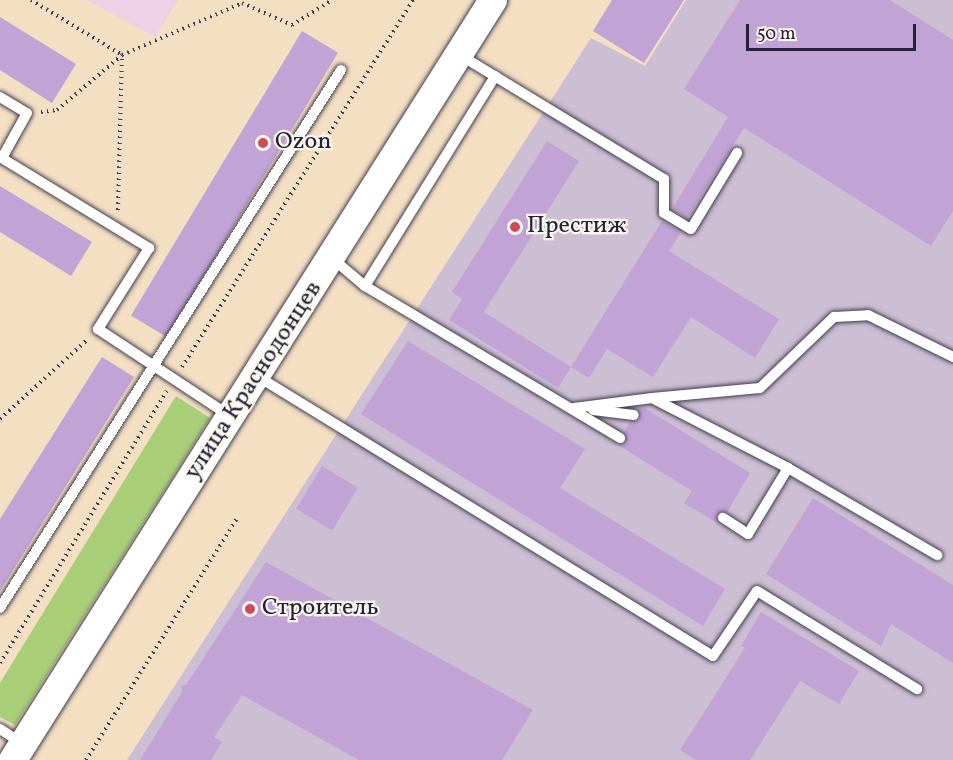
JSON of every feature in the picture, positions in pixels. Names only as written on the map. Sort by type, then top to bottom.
[{"type":"main road","name":"улица Краснодонцев","points":[[12,744],[333,259],[493,0]]},
{"type":"lane","points":[[460,54],[664,179],[664,213],[691,229],[737,153]]},
{"type":"lane","points":[[0,608],[341,70]]},
{"type":"lane","points":[[365,286],[495,76]]},
{"type":"lane","points":[[0,98],[27,113],[1,157],[150,248],[98,329],[230,416]]},
{"type":"lane","points":[[333,259],[365,286],[574,408],[620,438]]},
{"type":"lane","points":[[574,408],[760,388],[834,317],[868,315],[953,357]]},
{"type":"lane","points":[[257,375],[713,657],[757,591],[917,689]]},
{"type":"lane","points":[[652,398],[788,468],[937,555]]},
{"type":"lane","points":[[574,408],[634,415]]},
{"type":"lane","points":[[723,518],[748,534],[788,468]]},
{"type":"path","points":[[31,0],[122,55]]},
{"type":"path","points":[[27,113],[57,110],[122,55],[242,3],[292,25],[332,0]]},
{"type":"path","points":[[0,663],[175,378],[413,0]]},
{"type":"path","points":[[118,229],[122,55]]},
{"type":"path","points":[[1,419],[98,329]]},
{"type":"path","points":[[86,760],[237,518]]},
{"type":"shaded area","points":[[87,0],[178,0],[155,37]]},
{"type":"shaded area","points":[[686,0],[953,0],[953,760],[127,760],[591,38],[645,66]]},
{"type":"green space","points":[[176,396],[210,418],[15,725],[0,717],[0,683]]},
{"type":"building","points":[[612,0],[684,0],[644,63],[593,31]]},
{"type":"building","points":[[740,0],[890,0],[953,40],[953,211],[931,246],[744,128],[687,218],[672,209],[728,117],[684,89]]},
{"type":"building","points":[[0,17],[76,64],[52,103],[0,70]]},
{"type":"building","points":[[302,31],[338,53],[167,337],[131,316]]},
{"type":"building","name":"Престиж","points":[[547,141],[579,161],[484,312],[571,367],[558,388],[449,320],[462,299],[452,292]]},
{"type":"building","points":[[0,186],[92,242],[71,276],[0,232]]},
{"type":"building","points":[[662,221],[681,232],[669,251],[779,319],[755,358],[691,317],[653,377],[607,349],[589,378],[571,367]]},
{"type":"building","points":[[408,341],[585,449],[560,488],[725,589],[703,626],[361,414]]},
{"type":"building","points":[[102,357],[134,377],[0,591],[0,519]]},
{"type":"building","points":[[643,407],[750,473],[727,512],[716,514],[719,524],[684,503],[692,491],[618,445],[626,442],[624,432],[630,422],[640,420],[638,409]]},
{"type":"building","points":[[322,466],[358,488],[332,530],[296,509]]},
{"type":"building","points":[[813,498],[953,585],[953,663],[891,624],[881,646],[766,574]]},
{"type":"building","points":[[266,562],[533,710],[502,760],[359,760],[242,695],[214,737],[222,742],[211,760],[140,760],[182,692],[181,686],[186,685]]},
{"type":"building","points":[[761,612],[859,671],[839,704],[800,681],[750,760],[696,760],[680,750],[745,648],[741,646]]},
{"type":"place","name":"Ozon","points":[[263,143]]},
{"type":"place","name":"Престиж","points":[[515,227]]},
{"type":"place","name":"Строитель","points":[[250,609]]}]
